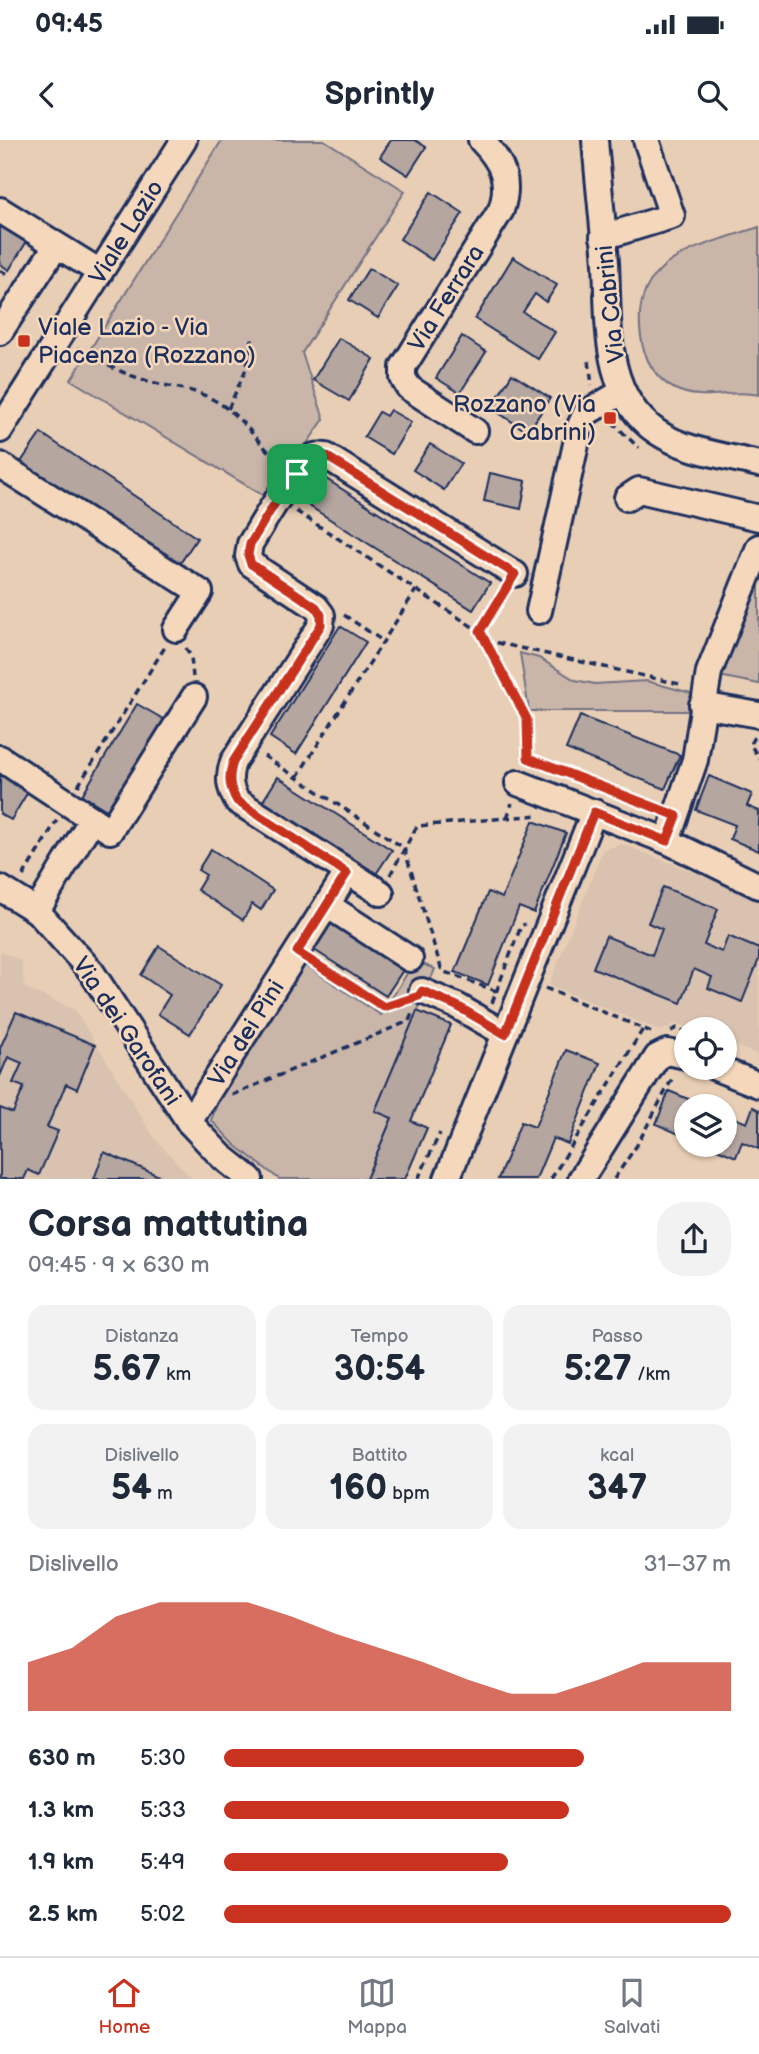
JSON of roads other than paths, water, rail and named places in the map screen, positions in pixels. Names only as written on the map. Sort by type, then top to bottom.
[{"type":"street","name":"Via Ferrara","points":[[475,431],[409,388],[403,378],[403,367],[501,210],[507,192],[506,175],[494,154],[481,140]]},
{"type":"street","name":"Via Cabrini","points":[[594,140],[608,332],[622,392],[637,413],[657,432],[689,446],[759,464]]},
{"type":"street","points":[[603,237],[672,216],[646,140]]},
{"type":"street","name":"Viale Lazio","points":[[0,430],[181,141]]},
{"type":"street","points":[[0,210],[100,272]]},
{"type":"street","points":[[0,332],[56,246]]},
{"type":"street","points":[[539,611],[580,426],[586,413],[622,392]]},
{"type":"street","points":[[381,893],[237,801],[231,790],[229,776],[233,762],[321,625],[321,615],[316,607],[251,564],[248,555],[250,544],[309,458],[326,456],[515,574]]},
{"type":"street","points":[[0,465],[200,592],[176,629]]},
{"type":"street","points":[[627,498],[639,490],[759,518]]},
{"type":"street","points":[[667,841],[695,760],[709,671],[759,547]]},
{"type":"street","points":[[0,758],[110,831],[194,697]]},
{"type":"street","points":[[704,698],[759,715]]},
{"type":"street","points":[[518,783],[667,841],[759,886]]},
{"type":"street","points":[[447,1179],[505,1034],[515,976],[594,812]]},
{"type":"street","points":[[37,911],[92,819]]},
{"type":"street","name":"Via dei Pini","points":[[189,1122],[347,873]]},
{"type":"street","name":"Via dei Garofani","points":[[5,891],[37,911],[91,971],[189,1122],[221,1156],[250,1179]]},
{"type":"street","points":[[327,905],[410,959]]},
{"type":"street","points":[[421,994],[457,1006],[505,1034]]},
{"type":"street","points":[[581,1179],[657,1057],[674,1054]]},
{"type":"street","points":[[737,1076],[759,1084]]},
{"type":"place","name":"Viale Lazio - Via Piacenza (Rozzano)","points":[[24,341]]},
{"type":"place","name":"Rozzano (Via Cabrini)","points":[[610,418]]}]
